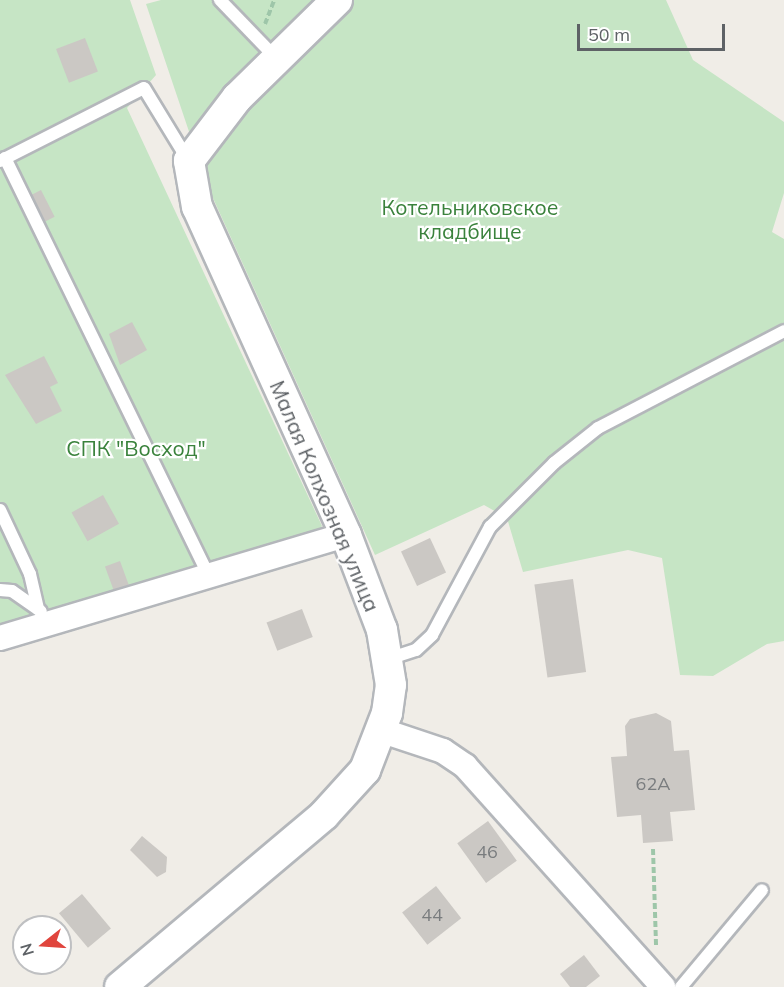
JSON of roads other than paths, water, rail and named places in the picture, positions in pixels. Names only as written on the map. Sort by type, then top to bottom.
[{"type":"street","points":[[189,161],[237,98],[337,0]]},
{"type":"street","name":"Малая Колхозная улица","points":[[120,987],[324,815],[365,770],[383,731],[391,685],[388,659],[346,535],[197,207],[189,161]]},
{"type":"street","points":[[0,638],[46,615],[346,535]]},
{"type":"street","points":[[383,731],[443,751],[465,766],[660,982]]},
{"type":"lane","points":[[220,0],[277,58]]},
{"type":"lane","points":[[189,161],[144,88],[3,160],[207,573]]},
{"type":"lane","points":[[388,659],[416,650],[432,635],[490,527],[554,463],[598,428],[784,331]]},
{"type":"lane","points":[[0,510],[46,615]]},
{"type":"lane","points":[[0,590],[12,591],[46,615]]},
{"type":"lane","points":[[681,987],[762,890]]},
{"type":"park label","name":"Котельниковское кладбище","points":[[470,219]]},
{"type":"park label","name":"СПК \"Восход\"","points":[[136,448]]}]
